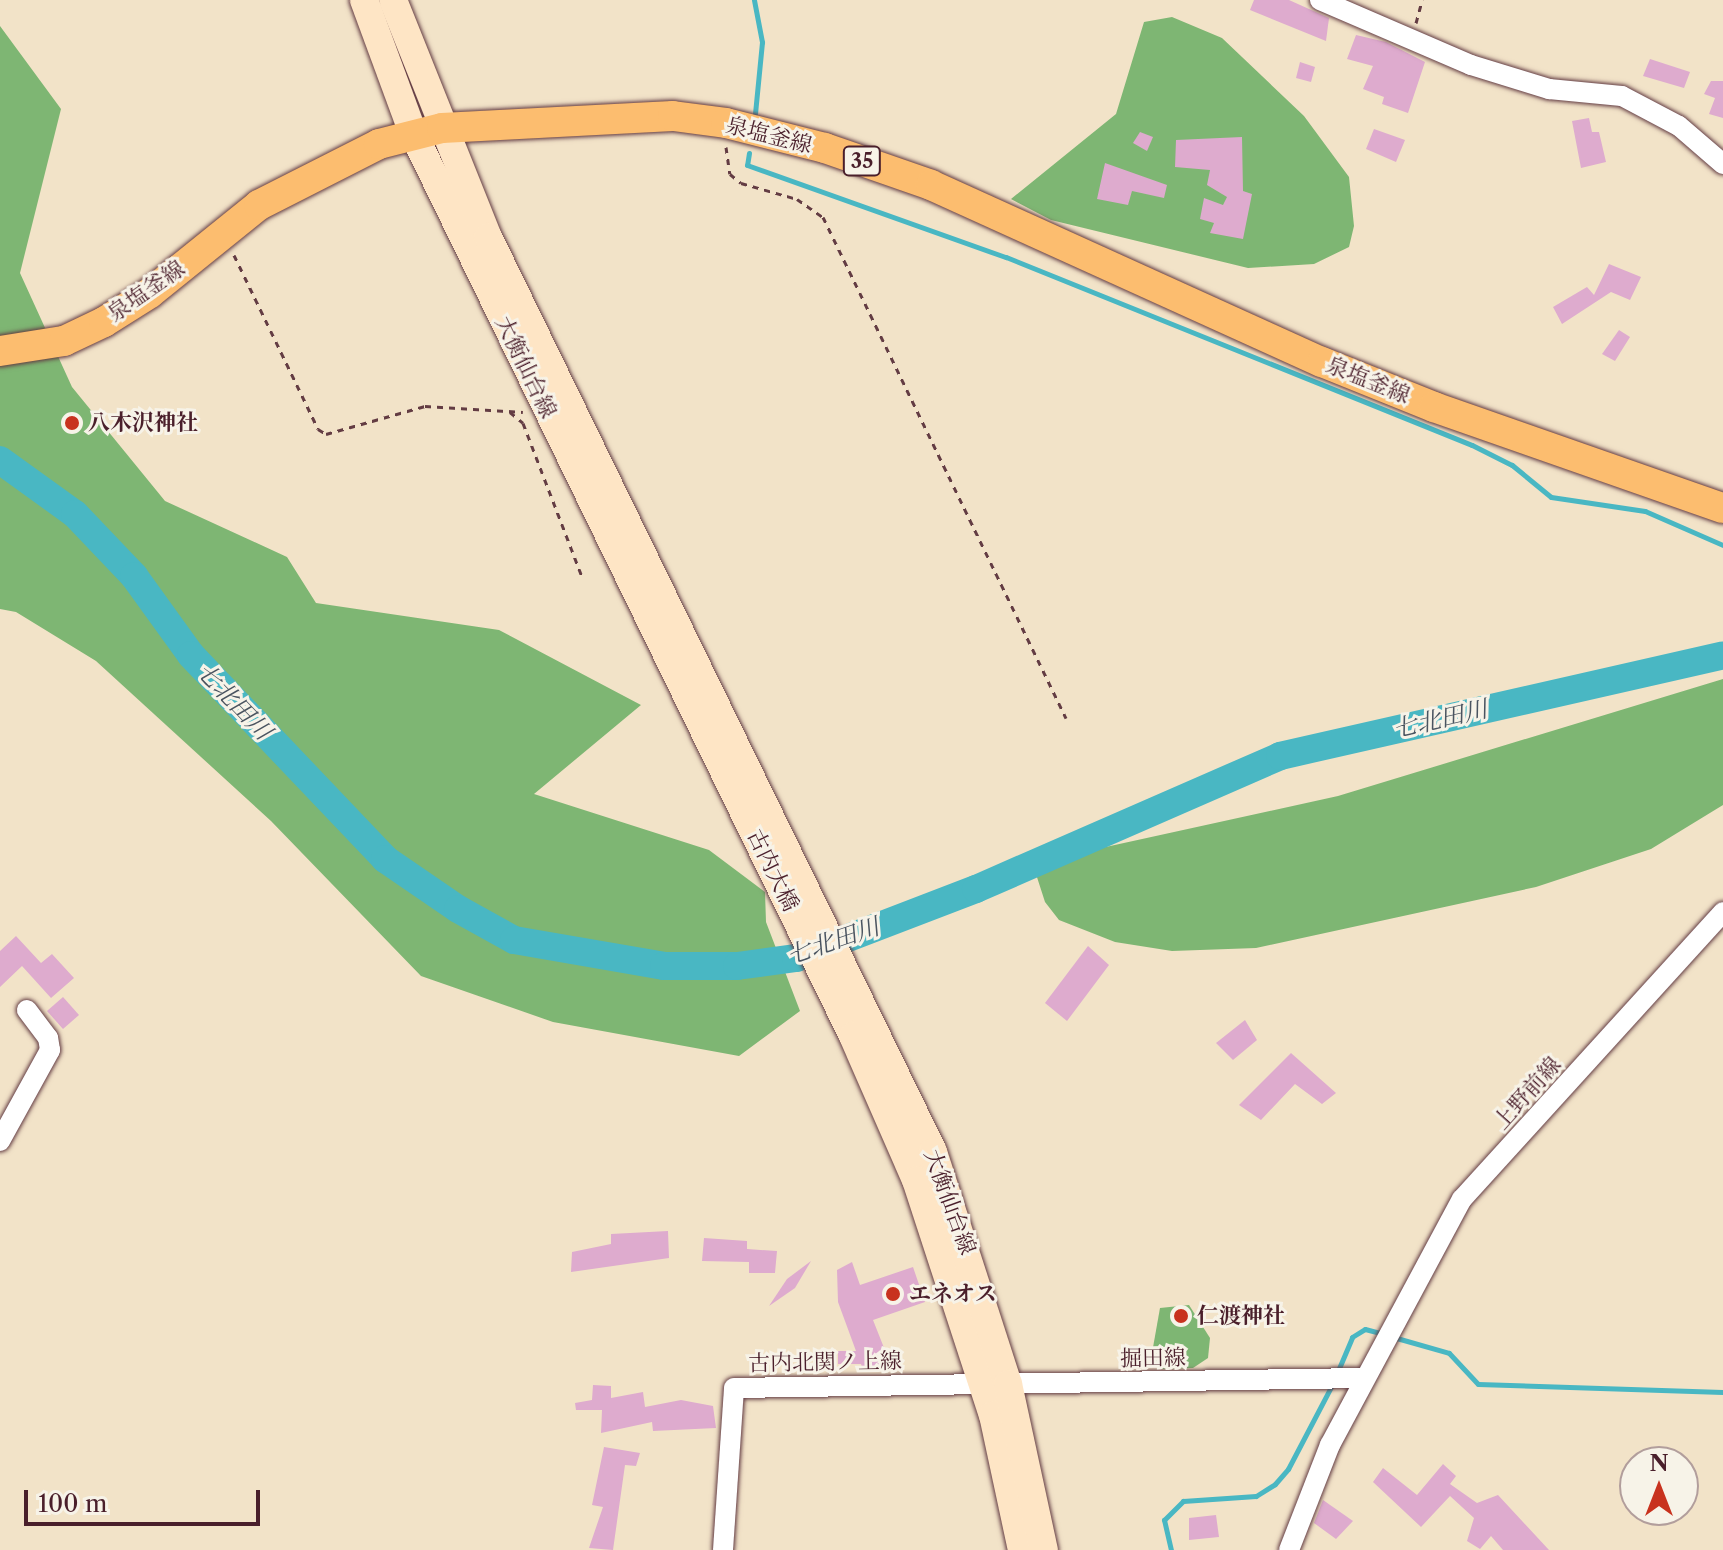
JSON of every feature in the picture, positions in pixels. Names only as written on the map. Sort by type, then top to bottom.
[{"type":"main road","name":"大衡仙台線","points":[[364,0],[559,388],[716,727]]},
{"type":"main road","name":"大衡仙台線","points":[[393,0],[428,130],[546,409],[716,727]]},
{"type":"main road","name":"泉塩釜線","points":[[0,351],[64,341],[104,322],[150,293],[223,234],[286,190],[428,130],[637,116],[726,123],[825,148],[931,185],[1330,365],[1723,508]]},
{"type":"main road","name":"古内大橋","points":[[716,727],[859,1020]]},
{"type":"main road","name":"大衡仙台線","points":[[859,1020],[955,1212],[996,1384],[1044,1550]]},
{"type":"main road","name":"大衡仙台線","points":[[996,1384],[1022,1550]]},
{"type":"street","points":[[1320,0],[1411,39],[1549,89],[1622,96],[1679,126],[1723,164]]},
{"type":"street","name":"上野前線","points":[[1355,1378],[1383,1345],[1462,1199],[1723,912]]},
{"type":"street","points":[[0,1141],[50,1050],[48,1038],[27,1010]]},
{"type":"street","points":[[1289,1550],[1355,1378]]},
{"type":"street","name":"掘田線","points":[[996,1384],[1355,1378]]},
{"type":"street","name":"古内北関ノ上線","points":[[723,1550],[734,1388],[996,1384]]},
{"type":"path","points":[[1411,39],[1422,0]]},
{"type":"path","points":[[726,123],[730,174],[741,183],[814,206],[823,217],[1066,718]]},
{"type":"path","points":[[223,234],[318,429],[326,434],[425,406],[546,409]]},
{"type":"path","points":[[507,409],[523,423],[582,577]]},
{"type":"green space","points":[[1172,17],[1222,38],[1304,116],[1349,177],[1354,226],[1349,247],[1314,264],[1248,268],[1051,220],[1011,199],[1116,114],[1144,22]]},
{"type":"green space","points":[[0,26],[61,109],[20,273],[72,387],[165,501],[287,557],[316,603],[499,630],[641,705],[534,794],[709,850],[765,892],[766,922],[800,1011],[739,1056],[553,1022],[421,976],[271,821],[96,661],[16,612],[0,609]]},
{"type":"green space","points":[[1723,679],[1723,805],[1651,849],[1536,887],[1256,948],[1172,951],[1115,942],[1059,920],[1045,902],[1035,871],[1038,864],[1092,850],[1338,796]]},
{"type":"green space","points":[[1189,1305],[1210,1338],[1208,1358],[1193,1368],[1159,1369],[1152,1353],[1160,1308]]},
{"type":"building","points":[[1254,0],[1289,0],[1329,18],[1326,41],[1250,10]]},
{"type":"building","points":[[1356,35],[1386,42],[1425,62],[1408,113],[1382,104],[1384,97],[1363,89],[1373,66],[1347,59]]},
{"type":"building","points":[[1650,59],[1690,72],[1684,88],[1643,76]]},
{"type":"building","points":[[1300,62],[1315,67],[1311,82],[1296,78]]},
{"type":"building","points":[[1711,81],[1723,81],[1723,118],[1709,114],[1715,98],[1704,94]]},
{"type":"building","points":[[1589,118],[1592,132],[1599,132],[1606,162],[1581,168],[1572,121]]},
{"type":"building","points":[[1374,129],[1405,140],[1396,162],[1366,149]]},
{"type":"building","points":[[1140,132],[1153,137],[1147,151],[1133,143]]},
{"type":"building","points":[[1242,137],[1243,191],[1252,194],[1243,239],[1210,233],[1214,223],[1200,219],[1204,198],[1223,205],[1227,197],[1207,185],[1210,170],[1175,167],[1176,140]]},
{"type":"building","points":[[1105,163],[1167,185],[1164,198],[1132,191],[1128,205],[1097,199]]},
{"type":"building","points":[[1609,264],[1641,277],[1630,300],[1611,292],[1562,324],[1553,307],[1587,287],[1594,295]]},
{"type":"building","points":[[1619,330],[1630,337],[1615,361],[1602,354]]},
{"type":"building","points":[[16,936],[41,963],[52,954],[74,978],[51,998],[22,966],[0,987],[0,951]]},
{"type":"building","points":[[1088,946],[1109,965],[1067,1021],[1045,1003]]},
{"type":"building","points":[[63,997],[79,1015],[63,1029],[47,1011]]},
{"type":"building","points":[[1245,1020],[1257,1040],[1233,1060],[1216,1043]]},
{"type":"building","points":[[1291,1053],[1336,1093],[1322,1104],[1295,1084],[1261,1120],[1239,1105]]},
{"type":"building","points":[[668,1231],[669,1258],[571,1272],[572,1252],[611,1244],[611,1234]]},
{"type":"building","points":[[704,1238],[747,1241],[747,1249],[777,1251],[775,1273],[749,1273],[749,1262],[702,1261]]},
{"type":"building","points":[[811,1261],[795,1288],[769,1306],[787,1279]]},
{"type":"building","points":[[852,1262],[860,1285],[913,1267],[925,1302],[873,1320],[890,1363],[863,1370],[861,1364],[838,1364],[838,1351],[856,1351],[838,1302],[837,1270]]},
{"type":"building","points":[[593,1385],[611,1386],[611,1398],[643,1392],[645,1407],[681,1400],[713,1406],[716,1428],[653,1431],[652,1422],[601,1433],[602,1410],[576,1410],[575,1403],[592,1400]]},
{"type":"building","points":[[604,1447],[640,1453],[636,1466],[625,1465],[613,1550],[589,1548],[603,1507],[592,1505]]},
{"type":"building","points":[[1443,1464],[1456,1476],[1450,1484],[1477,1503],[1498,1495],[1549,1550],[1503,1550],[1491,1536],[1480,1549],[1467,1541],[1474,1518],[1450,1496],[1421,1527],[1373,1482],[1383,1468],[1417,1495]]},
{"type":"building","points":[[1323,1500],[1353,1521],[1336,1539],[1314,1523]]},
{"type":"building","points":[[1216,1515],[1219,1537],[1189,1540],[1189,1518]]},
{"type":"waterway","points":[[754,0],[762,42],[755,114]]},
{"type":"waterway","points":[[749,153],[747,165],[1006,257],[1472,445],[1512,465],[1551,497],[1645,511],[1723,545]]},
{"type":"waterway","name":"七北田川","points":[[0,460],[75,514],[134,576],[191,655],[385,859],[458,909],[514,940],[664,966],[737,966],[796,958],[976,889],[1280,756],[1723,655]]},
{"type":"waterway","points":[[1337,1373],[1352,1337],[1365,1329],[1384,1334]]},
{"type":"waterway","points":[[1393,1337],[1449,1353],[1478,1384],[1723,1392]]},
{"type":"waterway","points":[[1171,1550],[1164,1520],[1183,1501],[1256,1496],[1275,1484],[1288,1469],[1333,1383]]},
{"type":"place","name":"八木沢神社","points":[[72,423]]},
{"type":"place","name":"エネオス","points":[[893,1294]]},
{"type":"place","name":"仁渡神社","points":[[1181,1316]]}]
